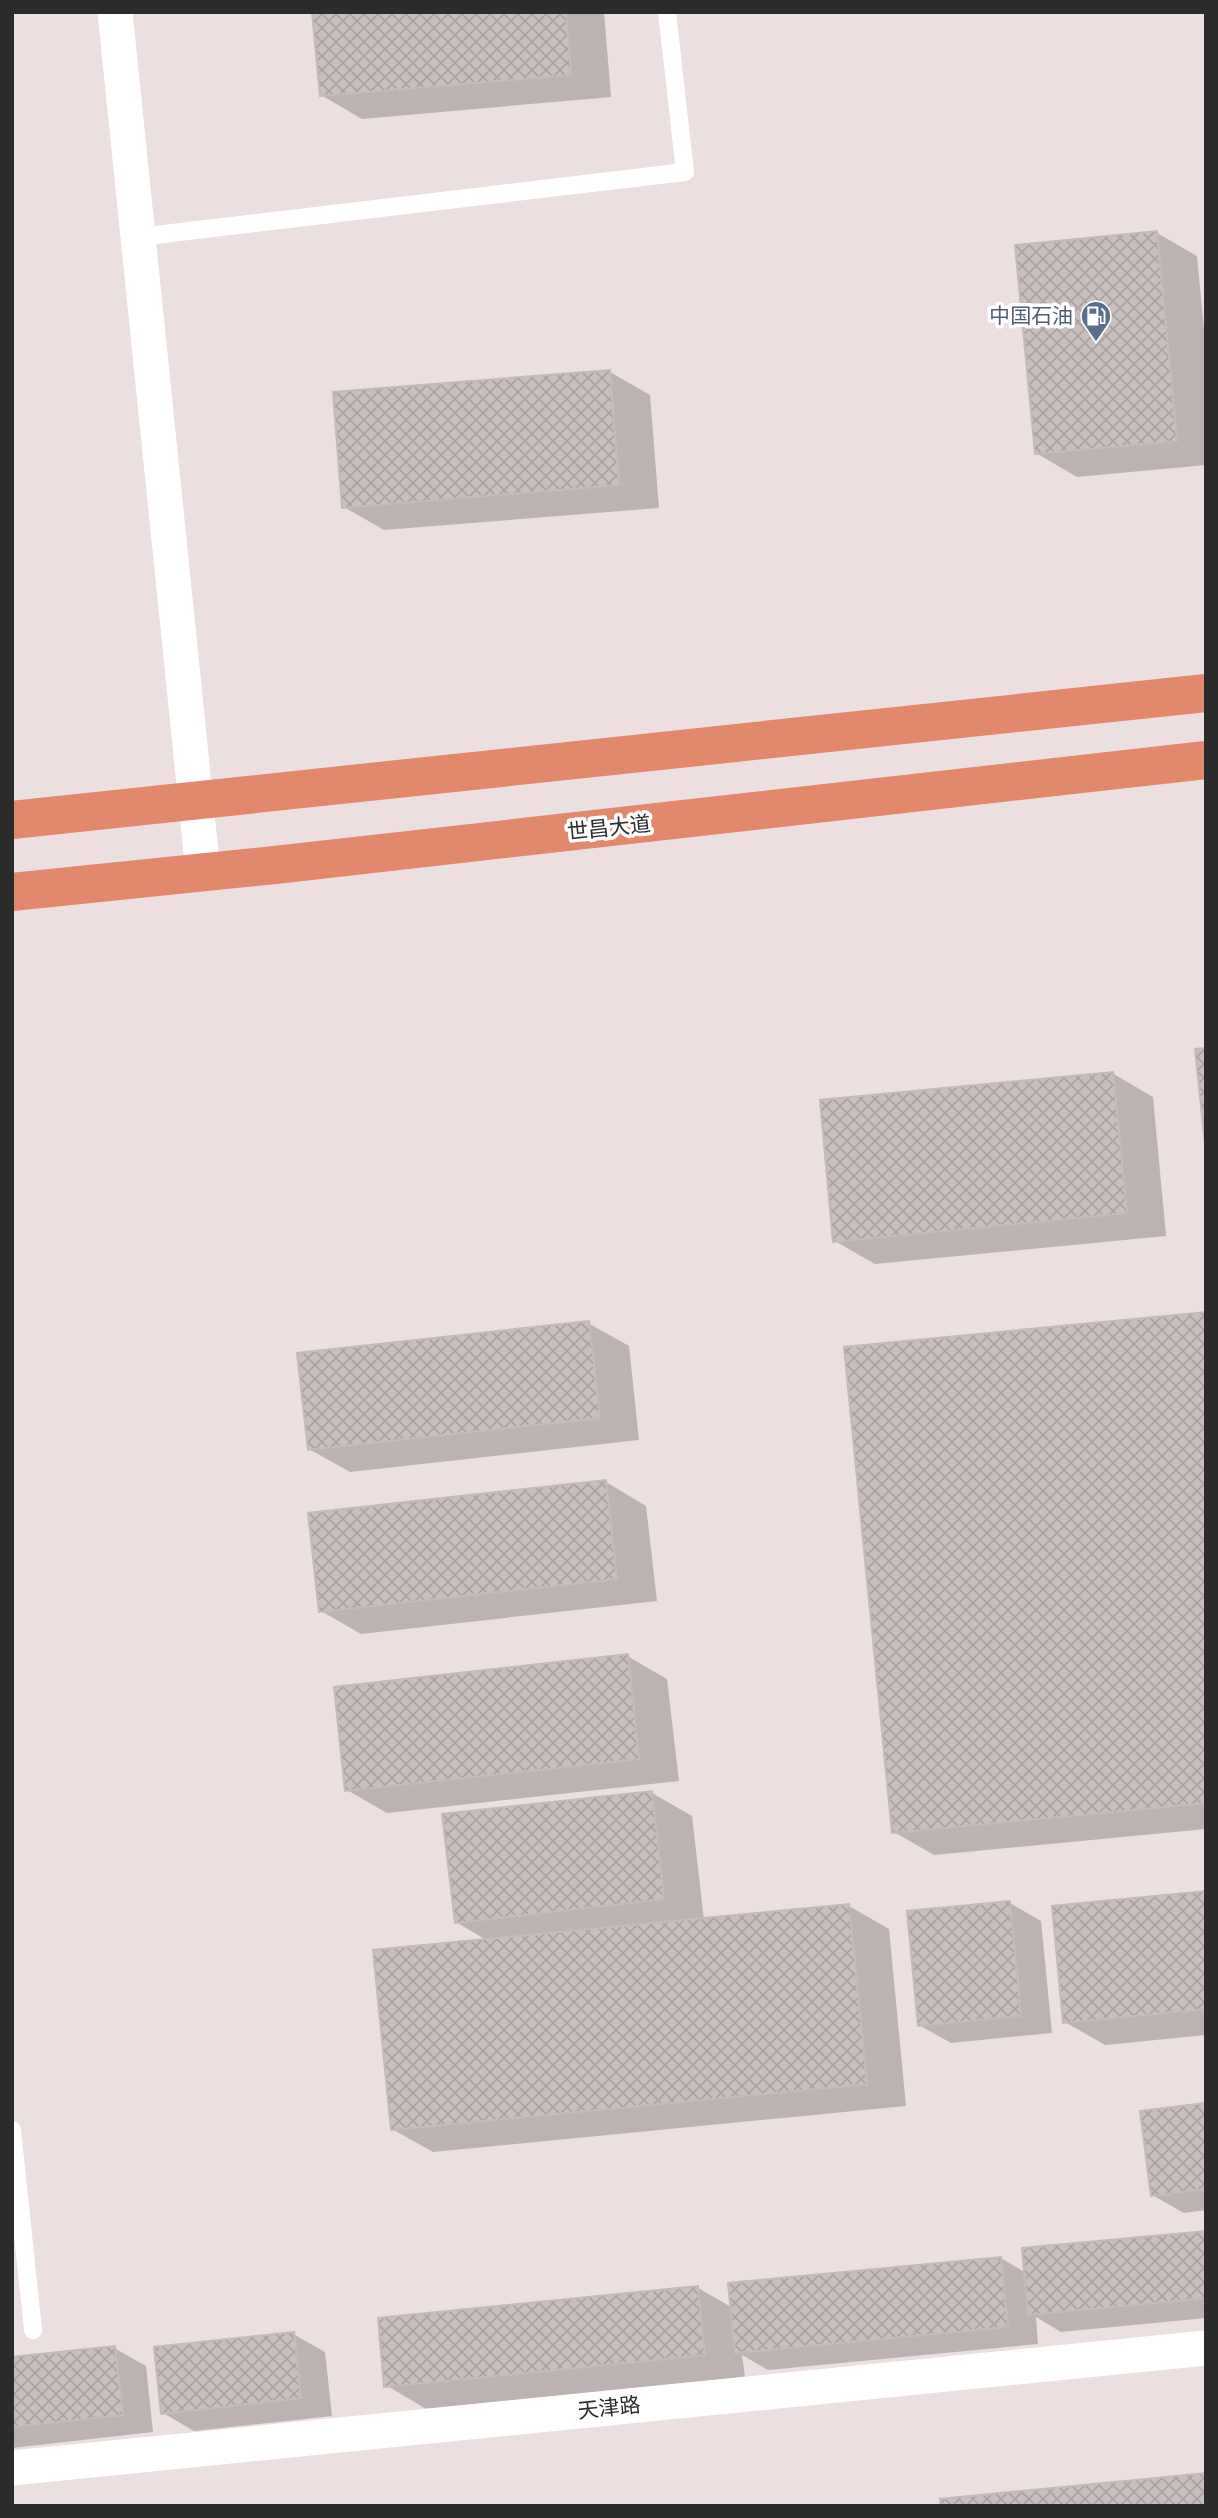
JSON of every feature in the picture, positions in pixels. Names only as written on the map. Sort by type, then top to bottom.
[{"type":"main road","points":[[12,820],[1206,692]]},
{"type":"main road","name":"世昌大道","points":[[12,892],[1206,760]]},
{"type":"street","points":[[115,12],[203,872]]},
{"type":"street","name":"天津路","points":[[12,2468],[1206,2348]]},
{"type":"lane","points":[[138,237],[685,172],[667,12]]},
{"type":"lane","points":[[12,2130],[33,2330]]},
{"type":"building","points":[[312,12],[566,12],[571,75],[320,96]]},
{"type":"building","name":"中国石油","points":[[1157,231],[1177,441],[1035,454],[1015,245]]},
{"type":"building","points":[[610,370],[619,485],[342,508],[333,392]]},
{"type":"building","points":[[1206,1048],[1206,1154],[1195,1049]]},
{"type":"building","points":[[1113,1072],[1127,1213],[833,1242],[820,1100]]},
{"type":"building","points":[[1206,1312],[1206,1803],[892,1833],[844,1347]]},
{"type":"building","points":[[589,1321],[600,1418],[308,1450],[297,1353]]},
{"type":"building","points":[[606,1480],[617,1579],[319,1612],[308,1513]]},
{"type":"building","points":[[628,1654],[639,1759],[345,1791],[334,1687]]},
{"type":"building","points":[[652,1791],[664,1899],[455,1923],[442,1814]]},
{"type":"building","points":[[1206,1891],[1206,2009],[1063,2023],[1052,1906]]},
{"type":"building","points":[[1010,1901],[1021,2016],[918,2026],[907,1911]]},
{"type":"building","points":[[849,1904],[867,2084],[391,2130],[373,1950]]},
{"type":"building","points":[[1206,2103],[1206,2189],[1151,2196],[1140,2111]]},
{"type":"building","points":[[1206,2231],[1206,2298],[1028,2315],[1022,2248]]},
{"type":"building","points":[[1001,2257],[1008,2327],[735,2353],[728,2283]]},
{"type":"building","points":[[698,2286],[705,2355],[384,2387],[378,2318]]},
{"type":"building","points":[[294,2332],[301,2398],[161,2414],[154,2347]]},
{"type":"building","points":[[115,2346],[123,2415],[12,2427],[12,2357]]},
{"type":"building","points":[[1206,2473],[1206,2506],[941,2506],[940,2499]]},
{"type":"place","name":"中国石油","points":[[1096,343]]}]
